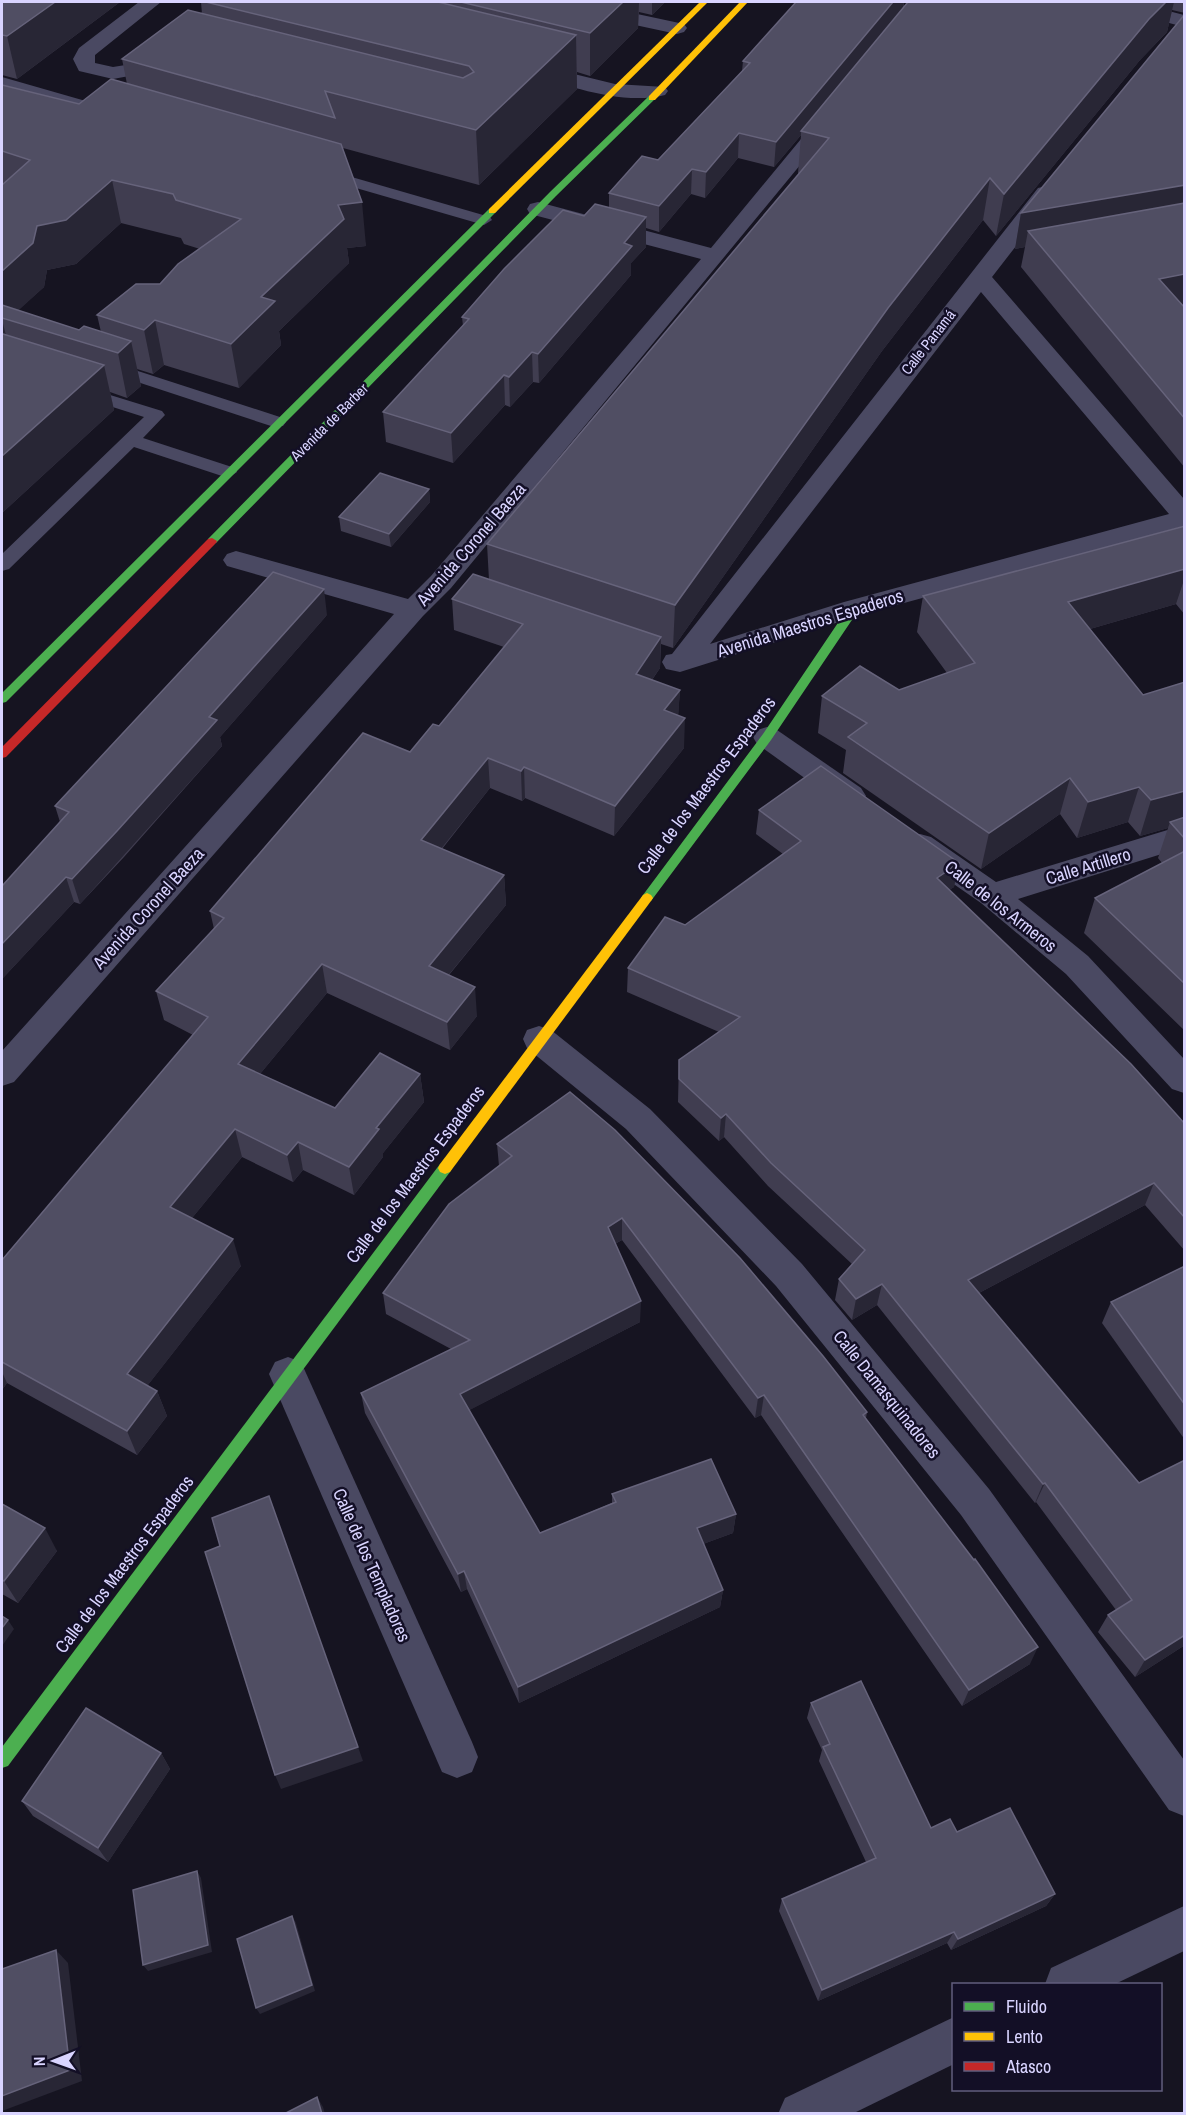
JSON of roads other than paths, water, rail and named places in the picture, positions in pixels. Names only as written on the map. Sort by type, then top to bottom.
[{"type":"main road","name":"Avenida de Barber","points":[[2,699],[277,422],[704,2]]},
{"type":"main road","name":"Avenida de Barber","points":[[2,754],[744,2]]},
{"type":"main road","name":"Calle de los Maestros Espaderos","points":[[2,1760],[539,1038],[767,736],[854,608]]},
{"type":"street","points":[[151,2],[86,52],[82,59],[86,67],[124,74],[144,68],[226,2]]},
{"type":"street","points":[[556,2],[677,28]]},
{"type":"street","points":[[1113,2],[1185,21]]},
{"type":"street","points":[[509,64],[615,90],[658,91]]},
{"type":"street","name":"Avenida Coronel Baeza","points":[[2,1073],[413,610],[453,586],[842,102]]},
{"type":"street","name":"Calle Panamá","points":[[680,663],[984,269],[1062,173]]},
{"type":"street","points":[[538,209],[716,256]]},
{"type":"street","points":[[1023,257],[984,269],[1185,517]]},
{"type":"street","name":"Avenida Maestros Espaderos","points":[[680,663],[854,608],[1185,517]]},
{"type":"street","points":[[236,560],[413,610]]},
{"type":"street","points":[[648,652],[680,663]]},
{"type":"street","name":"Calle de los Armeros","points":[[767,736],[992,895],[1077,965],[1185,1080]]},
{"type":"street","name":"Calle Artillero","points":[[992,895],[1185,836]]},
{"type":"street","name":"Calle Damasquinadores","points":[[539,1038],[638,1119],[789,1275],[975,1502],[1185,1795]]},
{"type":"street","name":"Calle de los Templadores","points":[[288,1374],[457,1757]]},
{"type":"street","points":[[1069,1983],[1185,1928]]},
{"type":"street","points":[[801,2114],[952,2041]]},
{"type":"lane","points":[[168,49],[191,54]]},
{"type":"lane","points":[[2,81],[127,117]]},
{"type":"lane","points":[[309,169],[484,220]]},
{"type":"lane","points":[[90,361],[277,422]]},
{"type":"lane","points":[[2,565],[156,415],[67,387]]},
{"type":"lane","points":[[132,440],[228,472]]}]
